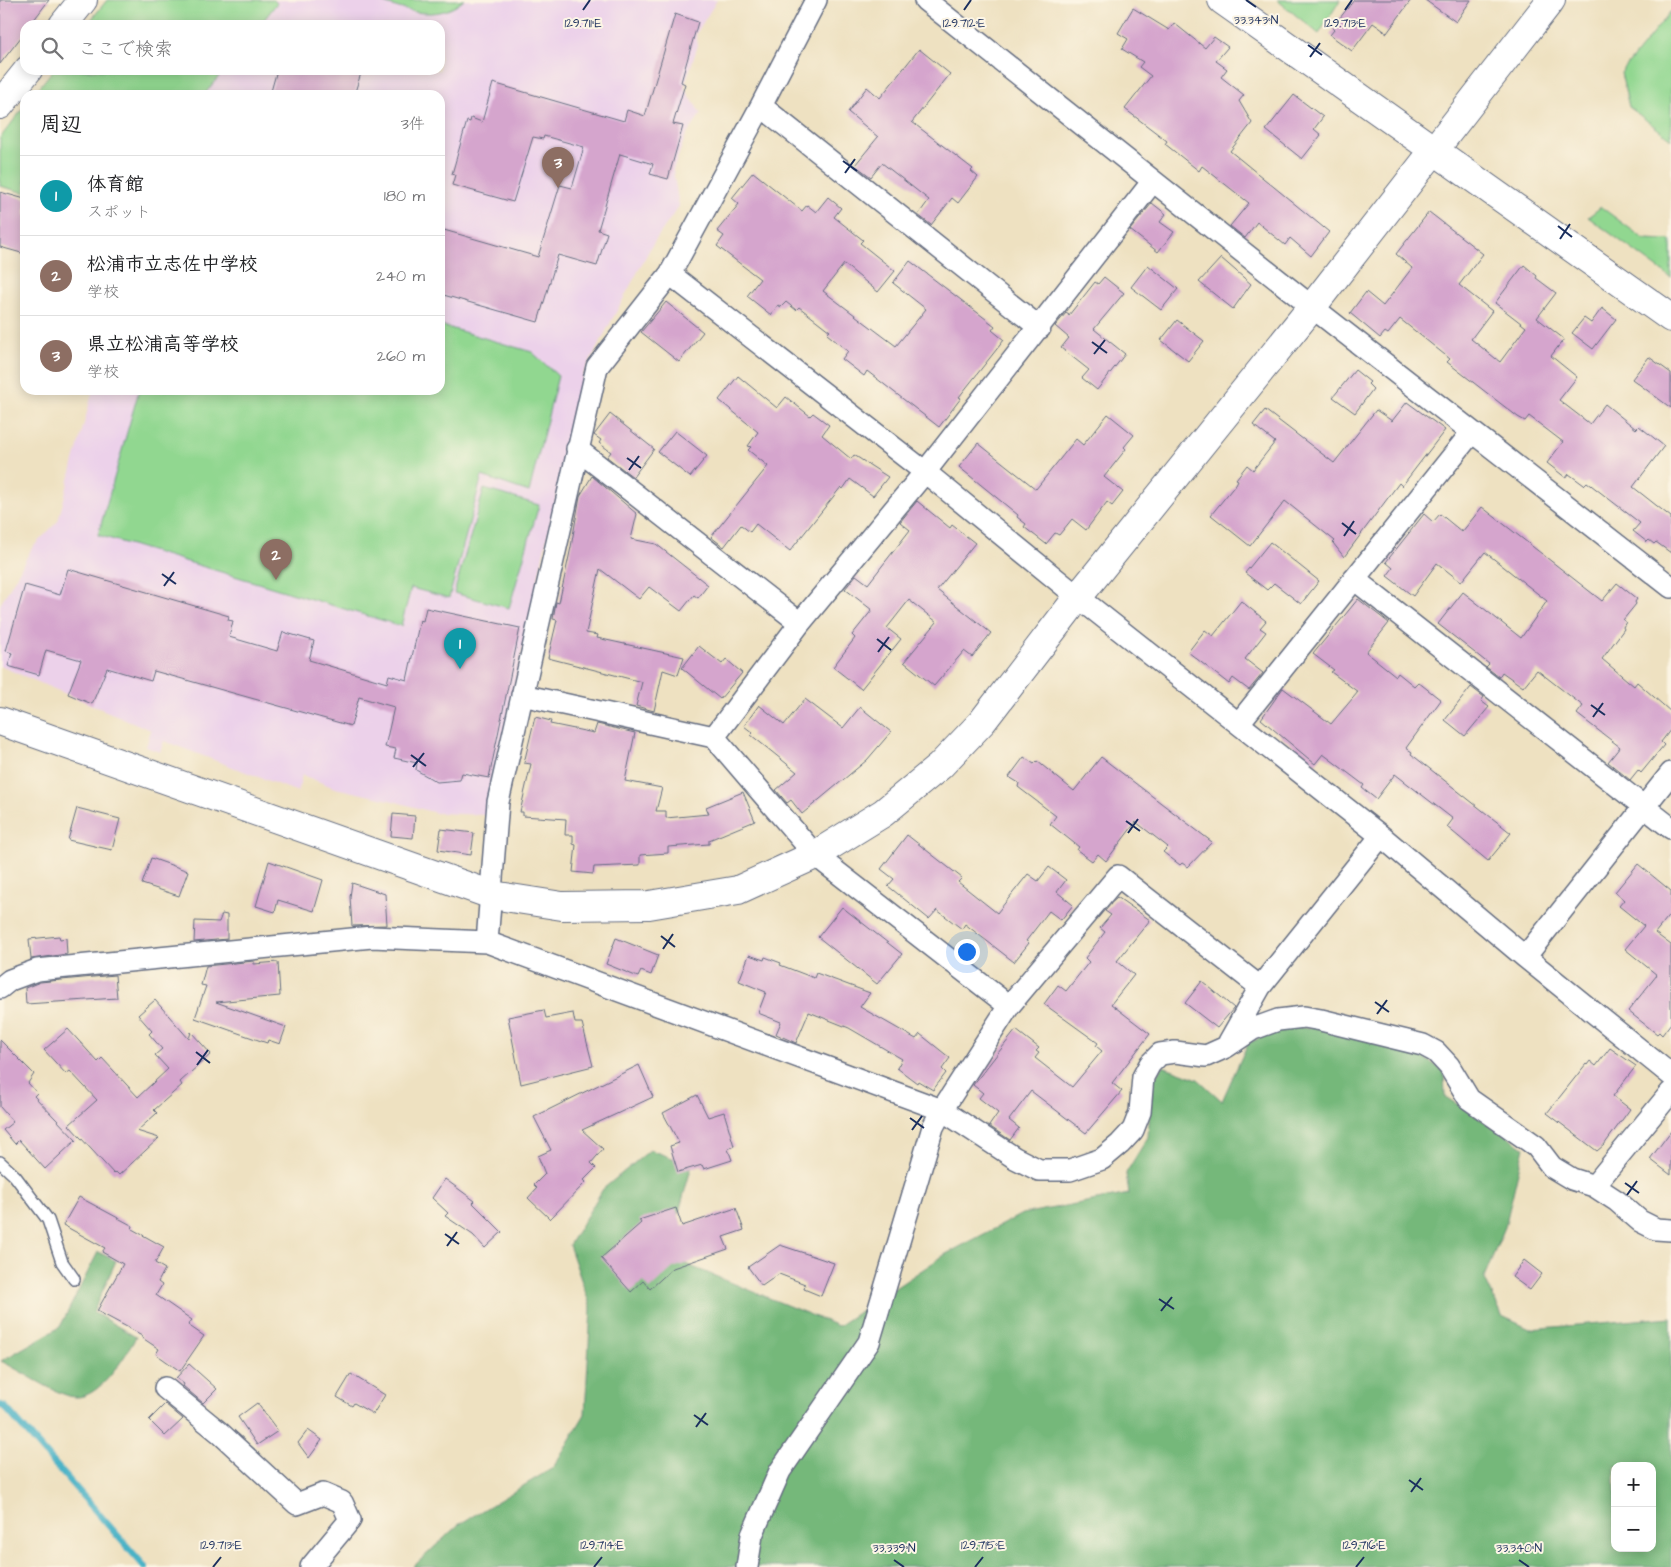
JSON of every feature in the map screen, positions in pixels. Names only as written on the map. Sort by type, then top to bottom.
[{"type":"street","points":[[68,20],[83,0]]},
{"type":"street","points":[[487,942],[498,802],[597,367],[670,274],[816,0]]},
{"type":"street","points":[[925,0],[1312,307],[1671,587]]},
{"type":"street","points":[[1222,0],[1671,318]]},
{"type":"street","points":[[0,721],[492,895],[562,906],[649,905],[738,890],[815,855],[883,813],[940,766],[982,722],[1078,597],[1312,307],[1551,0]]},
{"type":"street","points":[[0,105],[24,75]]},
{"type":"street","points":[[761,106],[1040,328]]},
{"type":"street","points":[[714,737],[800,623],[925,472],[1040,328],[1153,181]]},
{"type":"street","points":[[670,274],[925,472],[1078,597],[1239,722],[1381,836],[1525,957],[1671,1075]]},
{"type":"street","points":[[1239,722],[1472,432]]},
{"type":"street","points":[[577,449],[800,623]]},
{"type":"street","points":[[1354,579],[1671,828]]},
{"type":"street","points":[[522,695],[714,737],[815,855],[1009,1006]]},
{"type":"street","points":[[1525,957],[1671,773]]},
{"type":"street","points":[[1226,1047],[1260,987],[1381,836]]},
{"type":"street","points":[[747,1567],[752,1535],[780,1471],[869,1342],[933,1127],[942,1110],[1009,1006],[1118,876],[1260,987]]},
{"type":"street","points":[[0,988],[10,980],[37,970],[372,937],[487,942],[942,1110],[1016,1158],[1040,1170],[1070,1170],[1102,1159],[1133,1130],[1140,1112],[1143,1077],[1150,1064],[1160,1054],[1175,1052],[1206,1056],[1226,1047],[1253,1029],[1278,1020],[1304,1017],[1344,1024],[1423,1045],[1436,1052],[1449,1066],[1469,1099],[1536,1146],[1552,1167],[1572,1179],[1594,1186],[1618,1201],[1640,1221],[1656,1229],[1671,1230]]},
{"type":"street","points":[[1594,1186],[1671,1092]]},
{"type":"street","points":[[165,1388],[219,1432],[297,1504],[323,1494],[342,1502],[350,1520],[311,1567]]},
{"type":"lane","points":[[0,1162],[15,1176],[48,1220],[62,1262],[74,1279]]},
{"type":"shaded area","points":[[107,0],[717,0],[696,34],[698,45],[684,87],[701,114],[686,135],[673,170],[679,206],[652,245],[583,374],[486,815],[436,813],[335,788],[302,775],[298,792],[164,741],[160,752],[146,747],[151,730],[0,666],[0,605],[32,548],[58,521],[92,395],[445,395],[445,90],[37,90],[49,75],[445,75],[445,20],[91,20]]},
{"type":"green space","points":[[107,0],[274,0],[277,3],[264,20],[91,20]]},
{"type":"green space","points":[[376,0],[464,0],[454,7],[443,11],[421,13],[398,8]]},
{"type":"green space","points":[[1277,0],[1340,0],[1319,34]]},
{"type":"green space","points":[[1671,11],[1671,139],[1629,107],[1621,73]]},
{"type":"green space","points":[[49,75],[220,75],[208,90],[37,90]]},
{"type":"green space","points":[[20,112],[20,192],[0,186],[0,138]]},
{"type":"green space","points":[[1601,207],[1644,239],[1671,240],[1671,278],[1588,217]]},
{"type":"green space","points":[[445,326],[532,352],[558,376],[529,492],[482,476],[449,598],[411,588],[401,626],[98,535],[138,395],[445,395]]},
{"type":"green space","points":[[484,489],[539,505],[509,608],[454,593]]},
{"type":"green space","points":[[1327,1027],[1412,1050],[1444,1071],[1445,1096],[1524,1147],[1505,1227],[1484,1277],[1502,1316],[1530,1329],[1671,1317],[1671,1567],[413,1567],[458,1525],[553,1468],[585,1414],[591,1308],[569,1245],[603,1189],[650,1150],[692,1165],[677,1219],[673,1259],[838,1326],[946,1254],[1022,1214],[1129,1194],[1126,1173],[1148,1137],[1152,1081],[1163,1066],[1198,1079],[1222,1101],[1248,1043],[1284,1028]]},
{"type":"green space","points":[[98,1252],[116,1261],[93,1312],[136,1337],[125,1356],[100,1387],[79,1397],[69,1396],[44,1385],[1,1361],[60,1327]]},
{"type":"building","points":[[0,0],[49,0],[34,20],[20,20],[20,38],[0,64]]},
{"type":"building","points":[[1354,0],[1411,0],[1387,33],[1373,23],[1352,51],[1330,35],[1334,30],[1332,28]]},
{"type":"building","points":[[1425,0],[1471,0],[1456,22]]},
{"type":"building","points":[[1133,8],[1169,30],[1174,23],[1205,48],[1214,37],[1228,47],[1216,61],[1227,69],[1221,77],[1244,95],[1239,101],[1252,123],[1230,151],[1329,232],[1311,256],[1290,238],[1285,245],[1257,222],[1245,238],[1230,226],[1249,203],[1202,166],[1199,171],[1165,144],[1167,141],[1125,109],[1151,76],[1139,67],[1143,62],[1122,49],[1128,39],[1118,33]]},
{"type":"building","points":[[675,14],[698,22],[681,82],[685,84],[673,124],[683,126],[668,179],[650,174],[653,164],[620,154],[598,230],[607,233],[597,266],[558,255],[538,322],[445,295],[445,230],[538,257],[560,185],[572,188],[584,147],[544,136],[543,139],[533,137],[513,202],[452,185],[455,175],[452,174],[467,121],[470,122],[471,118],[482,122],[493,83],[624,121],[627,110],[645,116]]},
{"type":"building","points":[[919,49],[950,74],[912,122],[973,169],[971,171],[978,177],[958,203],[952,198],[931,225],[918,215],[929,200],[882,163],[871,177],[855,165],[878,137],[848,112],[867,87],[880,98]]},
{"type":"building","points":[[276,75],[360,75],[356,90],[271,90]]},
{"type":"building","points":[[1294,95],[1323,117],[1314,129],[1321,135],[1302,159],[1266,130]]},
{"type":"building","points":[[753,172],[802,211],[807,205],[816,212],[828,197],[841,208],[834,217],[863,240],[860,243],[895,271],[878,292],[844,264],[823,291],[896,346],[926,309],[893,283],[910,261],[995,326],[992,330],[1004,340],[959,397],[961,398],[939,427],[867,371],[864,376],[842,359],[848,351],[827,334],[830,331],[799,307],[796,310],[786,302],[781,307],[778,305],[771,315],[747,296],[760,279],[717,246],[724,236],[717,231],[739,204],[732,198]]},
{"type":"building","points":[[0,192],[20,198],[20,253],[0,247]]},
{"type":"building","points":[[1152,203],[1166,214],[1160,222],[1174,232],[1158,252],[1130,230]]},
{"type":"building","points":[[1429,212],[1483,254],[1459,285],[1492,311],[1471,339],[1500,362],[1526,327],[1495,303],[1524,265],[1537,276],[1536,278],[1556,293],[1537,318],[1564,339],[1551,356],[1577,377],[1559,400],[1590,424],[1605,404],[1636,429],[1639,426],[1664,446],[1633,487],[1671,517],[1671,553],[1656,542],[1654,544],[1649,540],[1647,542],[1633,531],[1640,523],[1587,482],[1584,485],[1569,474],[1566,478],[1547,463],[1563,442],[1529,416],[1525,421],[1518,417],[1447,362],[1450,359],[1400,319],[1388,334],[1385,332],[1380,338],[1350,313],[1366,292],[1383,306],[1412,268],[1396,254]]},
{"type":"building","points":[[1221,258],[1251,284],[1233,309],[1199,282]]},
{"type":"building","points":[[1148,265],[1178,289],[1161,310],[1131,287]]},
{"type":"building","points":[[1104,277],[1124,293],[1094,329],[1125,354],[1097,390],[1082,378],[1089,370],[1061,348],[1069,338],[1055,326],[1066,313],[1069,315],[1095,282],[1098,284]]},
{"type":"building","points":[[666,302],[703,332],[679,362],[641,332]]},
{"type":"building","points":[[1602,308],[1616,319],[1593,349],[1572,333],[1584,318],[1591,323]]},
{"type":"building","points":[[1177,320],[1204,341],[1188,361],[1161,340]]},
{"type":"building","points":[[1649,357],[1671,373],[1671,408],[1632,379]]},
{"type":"building","points":[[1355,370],[1370,382],[1368,384],[1373,389],[1355,413],[1333,397]]},
{"type":"building","points":[[738,376],[777,408],[786,397],[810,416],[813,413],[829,425],[822,435],[851,459],[854,455],[888,477],[873,496],[850,479],[843,489],[841,487],[790,551],[756,524],[750,532],[741,525],[724,547],[711,537],[768,466],[748,450],[751,447],[748,446],[758,432],[719,400]]},
{"type":"building","points":[[1407,402],[1445,430],[1402,486],[1399,483],[1344,557],[1333,543],[1335,541],[1285,501],[1250,546],[1211,515],[1236,484],[1238,480],[1236,479],[1247,465],[1253,470],[1275,442],[1253,425],[1265,410],[1334,463],[1376,410],[1392,421]]},
{"type":"building","points":[[610,414],[654,449],[633,477],[607,457],[611,452],[599,443],[601,440],[594,435]]},
{"type":"building","points":[[1108,414],[1134,435],[1124,447],[1126,449],[1104,477],[1123,492],[1112,506],[1107,502],[1086,530],[1072,519],[1059,535],[1055,533],[1046,544],[1024,527],[1026,524],[1017,517],[1018,515],[959,467],[978,443],[1036,489],[1076,439],[1083,445]]},
{"type":"building","points":[[675,431],[707,456],[690,477],[658,452]]},
{"type":"building","points":[[592,476],[637,514],[631,539],[656,544],[708,585],[698,598],[694,595],[681,611],[649,587],[639,599],[600,569],[586,633],[598,635],[597,638],[684,657],[678,675],[663,670],[654,711],[636,706],[642,682],[548,658],[557,620],[553,619],[556,602],[559,603],[580,496]]},
{"type":"building","points":[[917,501],[950,528],[952,525],[975,543],[937,590],[991,633],[972,657],[964,651],[934,686],[904,662],[937,622],[909,600],[887,628],[901,639],[861,689],[833,667],[855,638],[852,635],[872,610],[845,589],[856,575],[868,584],[910,530],[900,522]]},
{"type":"building","points":[[1482,507],[1602,601],[1617,583],[1637,599],[1636,604],[1623,620],[1626,622],[1623,627],[1624,629],[1602,659],[1634,686],[1637,682],[1671,712],[1671,729],[1661,742],[1664,745],[1641,773],[1638,770],[1630,780],[1608,762],[1620,747],[1577,714],[1583,706],[1537,670],[1523,687],[1502,672],[1499,677],[1486,667],[1489,664],[1438,624],[1463,592],[1521,638],[1547,601],[1485,552],[1461,582],[1437,563],[1413,596],[1387,576],[1393,568],[1386,562],[1424,514],[1433,522],[1440,514],[1462,532]]},
{"type":"building","points":[[1270,542],[1319,581],[1301,604],[1274,583],[1267,590],[1245,573]]},
{"type":"building","points":[[68,569],[229,616],[228,620],[233,621],[229,637],[277,651],[283,632],[314,641],[309,660],[387,683],[389,675],[407,680],[420,620],[423,621],[426,608],[520,628],[489,778],[462,773],[460,780],[437,782],[416,770],[417,763],[394,758],[396,749],[385,747],[394,707],[359,697],[351,726],[154,671],[151,681],[107,668],[92,704],[68,694],[81,660],[46,650],[39,675],[8,666],[12,653],[6,651],[25,585],[60,595]]},
{"type":"building","points":[[1358,599],[1389,623],[1366,652],[1396,676],[1398,673],[1414,686],[1418,682],[1441,700],[1406,748],[1412,752],[1411,754],[1511,833],[1488,861],[1447,827],[1453,819],[1395,774],[1376,799],[1362,788],[1364,785],[1323,754],[1315,764],[1261,719],[1283,688],[1331,724],[1358,692],[1331,672],[1334,670],[1313,654]]},
{"type":"building","points":[[1241,601],[1266,621],[1260,628],[1266,632],[1245,659],[1263,673],[1249,690],[1233,678],[1229,684],[1188,652],[1205,630],[1213,636]]},
{"type":"building","points":[[699,646],[722,664],[726,659],[742,673],[720,699],[682,668]]},
{"type":"building","points":[[1471,687],[1484,697],[1481,701],[1489,707],[1465,736],[1445,720]]},
{"type":"building","points":[[805,699],[843,728],[860,707],[891,732],[867,760],[802,814],[791,800],[787,803],[776,790],[797,772],[751,735],[753,733],[744,726],[759,705],[784,725]]},
{"type":"building","points":[[535,717],[551,721],[550,724],[594,733],[597,724],[635,733],[625,781],[662,788],[656,811],[666,811],[666,818],[709,814],[706,807],[743,792],[755,821],[709,840],[709,844],[668,847],[668,853],[640,855],[640,865],[594,867],[593,874],[573,872],[576,845],[573,844],[573,835],[565,835],[566,819],[523,816],[523,812],[520,812],[531,764],[524,763]]},
{"type":"building","points":[[1024,757],[1034,764],[1037,761],[1074,791],[1101,757],[1212,842],[1188,867],[1182,863],[1180,865],[1163,852],[1168,847],[1136,822],[1106,861],[1098,854],[1092,861],[1077,850],[1079,847],[1050,824],[1056,816],[1018,787],[1019,783],[1009,777]]},
{"type":"building","points":[[77,808],[120,819],[112,850],[68,840]]},
{"type":"building","points":[[393,814],[415,816],[413,838],[391,836]]},
{"type":"building","points":[[441,829],[474,833],[471,855],[438,850]]},
{"type":"building","points":[[907,835],[962,878],[958,882],[997,913],[1028,874],[1038,881],[1049,867],[1066,880],[1057,892],[1073,905],[1061,920],[1049,911],[1026,941],[1029,943],[1014,962],[965,924],[962,929],[937,910],[929,919],[888,886],[894,879],[881,869]]},
{"type":"building","points":[[151,858],[188,871],[179,896],[142,884]]},
{"type":"building","points":[[269,861],[323,880],[314,911],[278,900],[275,912],[256,906]]},
{"type":"building","points":[[1638,864],[1671,891],[1671,913],[1655,933],[1671,945],[1671,1023],[1662,1035],[1659,1032],[1657,1034],[1628,1011],[1657,975],[1625,949],[1644,926],[1619,906],[1624,900],[1615,892]]},
{"type":"building","points":[[352,883],[385,894],[387,925],[352,926],[350,897]]},
{"type":"building","points":[[1117,897],[1150,920],[1117,961],[1134,975],[1111,1004],[1150,1034],[1112,1083],[1122,1091],[1086,1133],[1031,1091],[1009,1120],[1019,1128],[1010,1140],[989,1126],[998,1113],[979,1098],[983,1093],[973,1085],[1016,1030],[1039,1048],[1036,1051],[1039,1053],[1035,1058],[1072,1087],[1102,1051],[1096,1046],[1098,1043],[1044,1004],[1058,985],[1066,991],[1089,962],[1085,958],[1105,932],[1100,928],[1111,915],[1105,911]]},
{"type":"building","points":[[842,907],[902,954],[877,984],[818,937]]},
{"type":"building","points":[[222,914],[227,915],[227,939],[194,942],[195,921],[219,922]]},
{"type":"building","points":[[59,936],[60,939],[66,938],[67,954],[31,959],[29,939]]},
{"type":"building","points":[[616,938],[658,955],[651,975],[641,971],[638,977],[606,964]]},
{"type":"building","points":[[749,955],[764,960],[765,957],[814,978],[816,973],[870,993],[860,1007],[916,1039],[920,1034],[950,1058],[942,1069],[946,1073],[933,1090],[918,1081],[917,1083],[897,1068],[902,1059],[849,1028],[809,1012],[796,1043],[776,1034],[781,1022],[758,1013],[766,992],[739,981]]},
{"type":"building","points":[[254,961],[254,964],[278,962],[280,996],[216,1002],[286,1027],[280,1044],[268,1040],[267,1043],[195,1018],[206,986],[201,985],[206,966]]},
{"type":"building","points":[[115,975],[117,998],[26,1004],[25,988],[40,982]]},
{"type":"building","points":[[1202,981],[1234,1008],[1217,1028],[1185,1003]]},
{"type":"building","points":[[155,1000],[189,1039],[191,1032],[211,1054],[180,1082],[182,1085],[154,1110],[157,1113],[137,1131],[159,1138],[119,1175],[116,1172],[114,1174],[69,1125],[97,1100],[70,1071],[66,1074],[44,1050],[68,1029],[98,1062],[102,1058],[138,1097],[168,1069],[155,1055],[162,1049],[149,1034],[152,1031],[138,1015]]},
{"type":"building","points":[[544,1010],[546,1018],[573,1013],[575,1023],[582,1023],[593,1066],[521,1084],[508,1017]]},
{"type":"building","points":[[0,1040],[34,1074],[28,1083],[37,1093],[34,1096],[76,1140],[45,1169],[19,1140],[15,1144],[3,1130],[13,1122],[0,1107]]},
{"type":"building","points":[[1610,1048],[1636,1066],[1613,1096],[1630,1109],[1604,1145],[1597,1151],[1547,1113],[1586,1064],[1590,1061],[1596,1066]]},
{"type":"building","points":[[639,1065],[653,1097],[582,1130],[603,1149],[591,1163],[596,1168],[584,1180],[586,1182],[550,1219],[528,1198],[537,1188],[534,1185],[545,1174],[538,1156],[551,1150],[534,1117]]},
{"type":"building","points":[[697,1095],[708,1117],[724,1112],[734,1146],[728,1149],[732,1160],[704,1169],[702,1165],[678,1172],[670,1146],[679,1143],[663,1113]]},
{"type":"building","points":[[1671,1131],[1671,1175],[1650,1159]]},
{"type":"building","points":[[445,1179],[475,1201],[473,1203],[502,1232],[485,1248],[473,1235],[445,1216],[448,1213],[432,1198]]},
{"type":"building","points":[[79,1197],[133,1226],[132,1229],[164,1247],[155,1263],[165,1269],[158,1282],[162,1285],[156,1295],[192,1320],[188,1325],[204,1336],[180,1371],[156,1354],[159,1349],[141,1337],[142,1335],[97,1311],[123,1264],[102,1252],[105,1248],[63,1225]]},
{"type":"building","points":[[676,1208],[682,1226],[736,1208],[744,1230],[723,1237],[728,1249],[673,1268],[650,1289],[643,1281],[631,1292],[601,1258],[641,1223],[639,1220]]},
{"type":"building","points":[[780,1245],[834,1263],[821,1296],[804,1289],[805,1284],[779,1274],[762,1286],[748,1267]]},
{"type":"building","points":[[1524,1260],[1542,1274],[1530,1290],[1512,1277]]},
{"type":"building","points":[[189,1364],[217,1389],[203,1403],[176,1378]]},
{"type":"building","points":[[351,1374],[385,1395],[373,1414],[354,1403],[352,1406],[337,1397]]},
{"type":"building","points":[[257,1403],[278,1431],[257,1445],[238,1417]]},
{"type":"building","points":[[165,1404],[183,1419],[165,1436],[149,1420]]},
{"type":"building","points":[[308,1430],[322,1440],[309,1458],[298,1443]]},
{"type":"waterway","points":[[0,1405],[5,1407],[145,1567]]},
{"type":"place","name":"県立松浦高等学校","points":[[558,188]]},
{"type":"place","name":"松浦市立志佐中学校","points":[[276,580]]},
{"type":"place","name":"体育館","points":[[460,669]]}]
